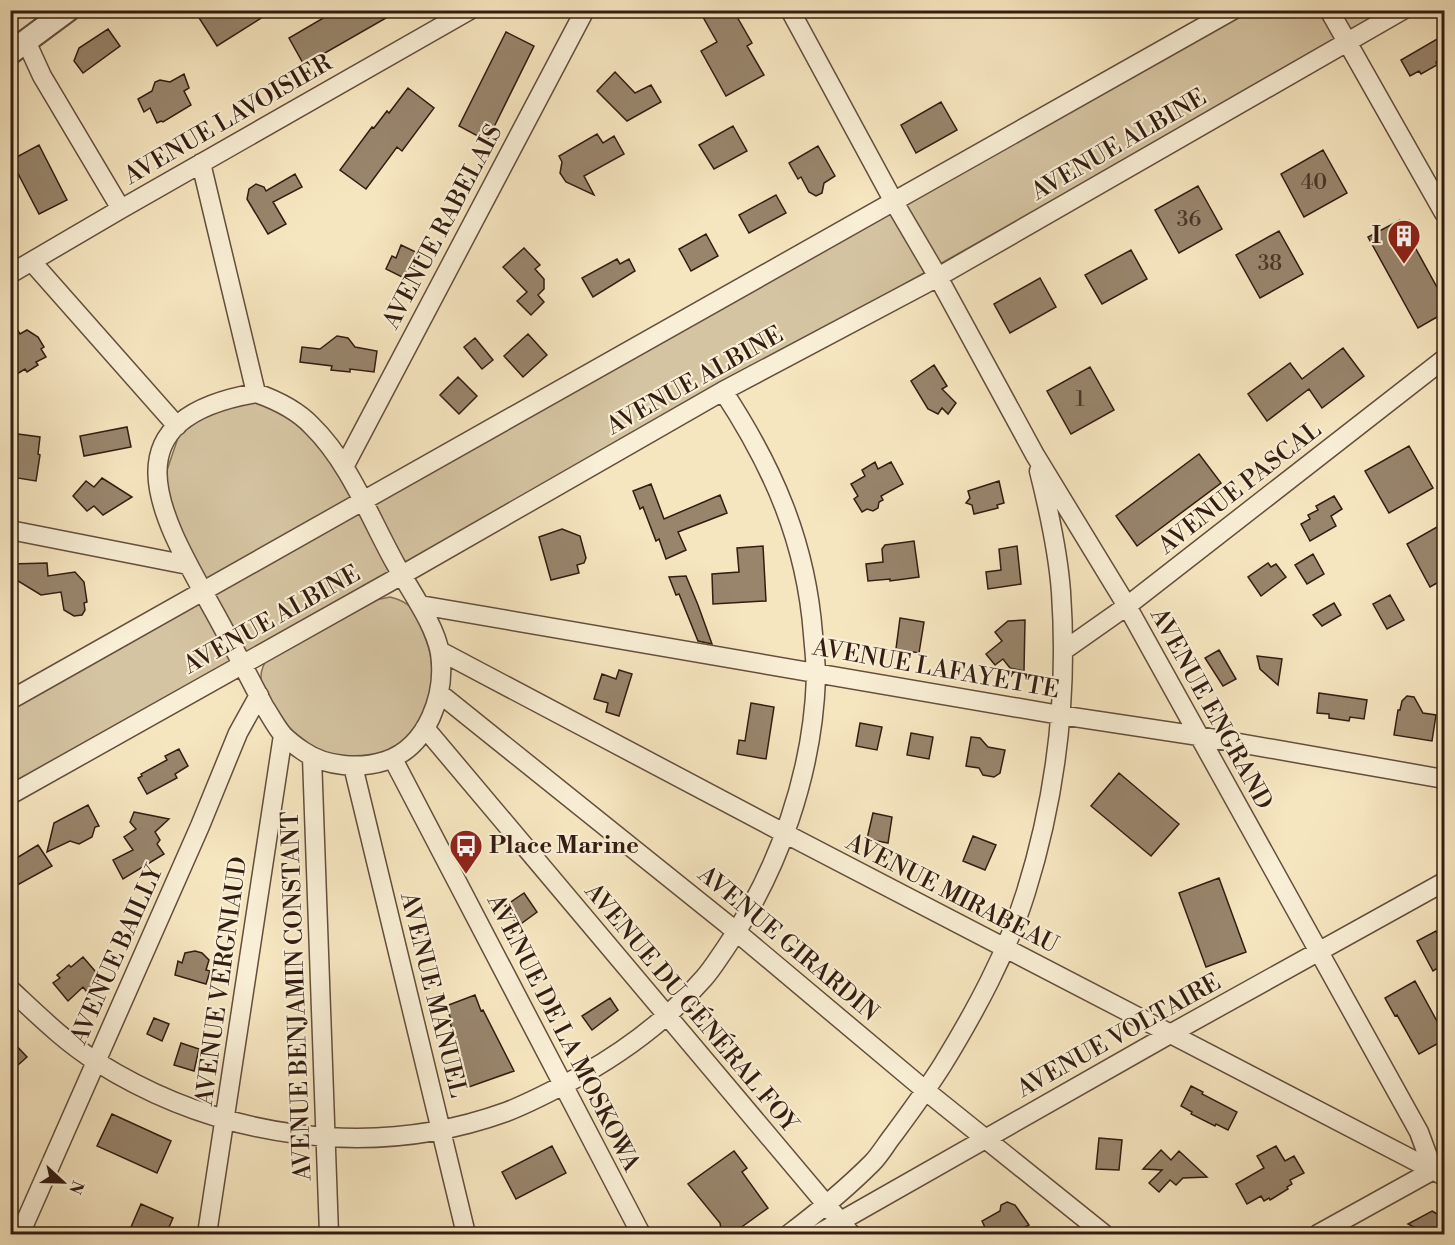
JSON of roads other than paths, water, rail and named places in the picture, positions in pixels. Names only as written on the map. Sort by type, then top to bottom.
[{"type":"street","points":[[68,10],[18,47],[42,76],[121,209]]},
{"type":"street","name":"AVENUE LAVOISIER","points":[[10,274],[470,10]]},
{"type":"street","name":"AVENUE RABELAIS","points":[[344,467],[585,10]]},
{"type":"street","name":"AVENUE ENGRAND","points":[[790,10],[1035,455],[1127,606],[1318,953],[1441,1170]]},
{"type":"street","points":[[10,700],[1233,10]]},
{"type":"street","points":[[1329,10],[1444,213]]},
{"type":"street","name":"AVENUE ALBINE","points":[[10,795],[402,575],[723,391],[938,277],[1403,10]]},
{"type":"street","points":[[201,163],[256,393]]},
{"type":"street","points":[[32,262],[177,426]]},
{"type":"street","name":"AVENUE PASCAL","points":[[1063,651],[1127,606],[1444,359]]},
{"type":"street","points":[[10,989],[63,1039],[95,1061],[170,1100],[225,1121],[274,1131],[325,1137],[386,1137],[440,1130],[506,1112],[564,1085],[618,1055],[667,1016],[706,976],[737,932],[764,885],[802,780],[813,724],[816,674],[811,605],[796,537],[775,480],[749,430],[723,391]]},
{"type":"street","points":[[256,393],[277,401],[310,424],[325,440],[344,467],[420,605],[440,651],[439,693],[426,728],[411,746],[393,759],[375,765],[353,766],[312,757],[283,735],[188,564],[166,518],[158,489],[157,463],[166,440],[177,426],[194,412],[205,407],[227,398],[256,393]]},
{"type":"street","points":[[789,1234],[826,1206],[873,1162],[926,1091],[970,1021],[1004,948],[1025,894],[1042,832],[1055,767],[1063,651],[1061,590],[1053,534],[1035,455]]},
{"type":"street","points":[[10,530],[188,564]]},
{"type":"street","name":"AVENUE LAFAYETTE","points":[[420,605],[1444,779]]},
{"type":"street","name":"AVENUE MIRABEAU","points":[[440,651],[1004,948],[1441,1170]]},
{"type":"street","name":"AVENUE GIRARDIN","points":[[439,693],[737,932],[926,1091],[1104,1234]]},
{"type":"street","name":"AVENUE BAILLY","points":[[20,1234],[200,826],[238,733],[259,695]]},
{"type":"street","name":"AVENUE DU GÉNÉRAL FOY","points":[[426,728],[846,1228]]},
{"type":"street","name":"AVENUE VERGNIAUD","points":[[207,1234],[283,735]]},
{"type":"street","name":"AVENUE BENJAMIN CONSTANT","points":[[312,757],[329,1234]]},
{"type":"street","name":"AVENUE DE LA MOSKOWA","points":[[393,759],[640,1234]]},
{"type":"street","name":"AVENUE MANUEL","points":[[353,766],[466,1234]]},
{"type":"street","name":"AVENUE VOLTAIRE","points":[[818,1234],[846,1228],[984,1138],[1444,882]]},
{"type":"street","points":[[1318,1234],[1441,1170]]},
{"type":"place","name":"I","points":[[1404,265]]},
{"type":"place","name":"Place Marine","points":[[466,875]]}]
